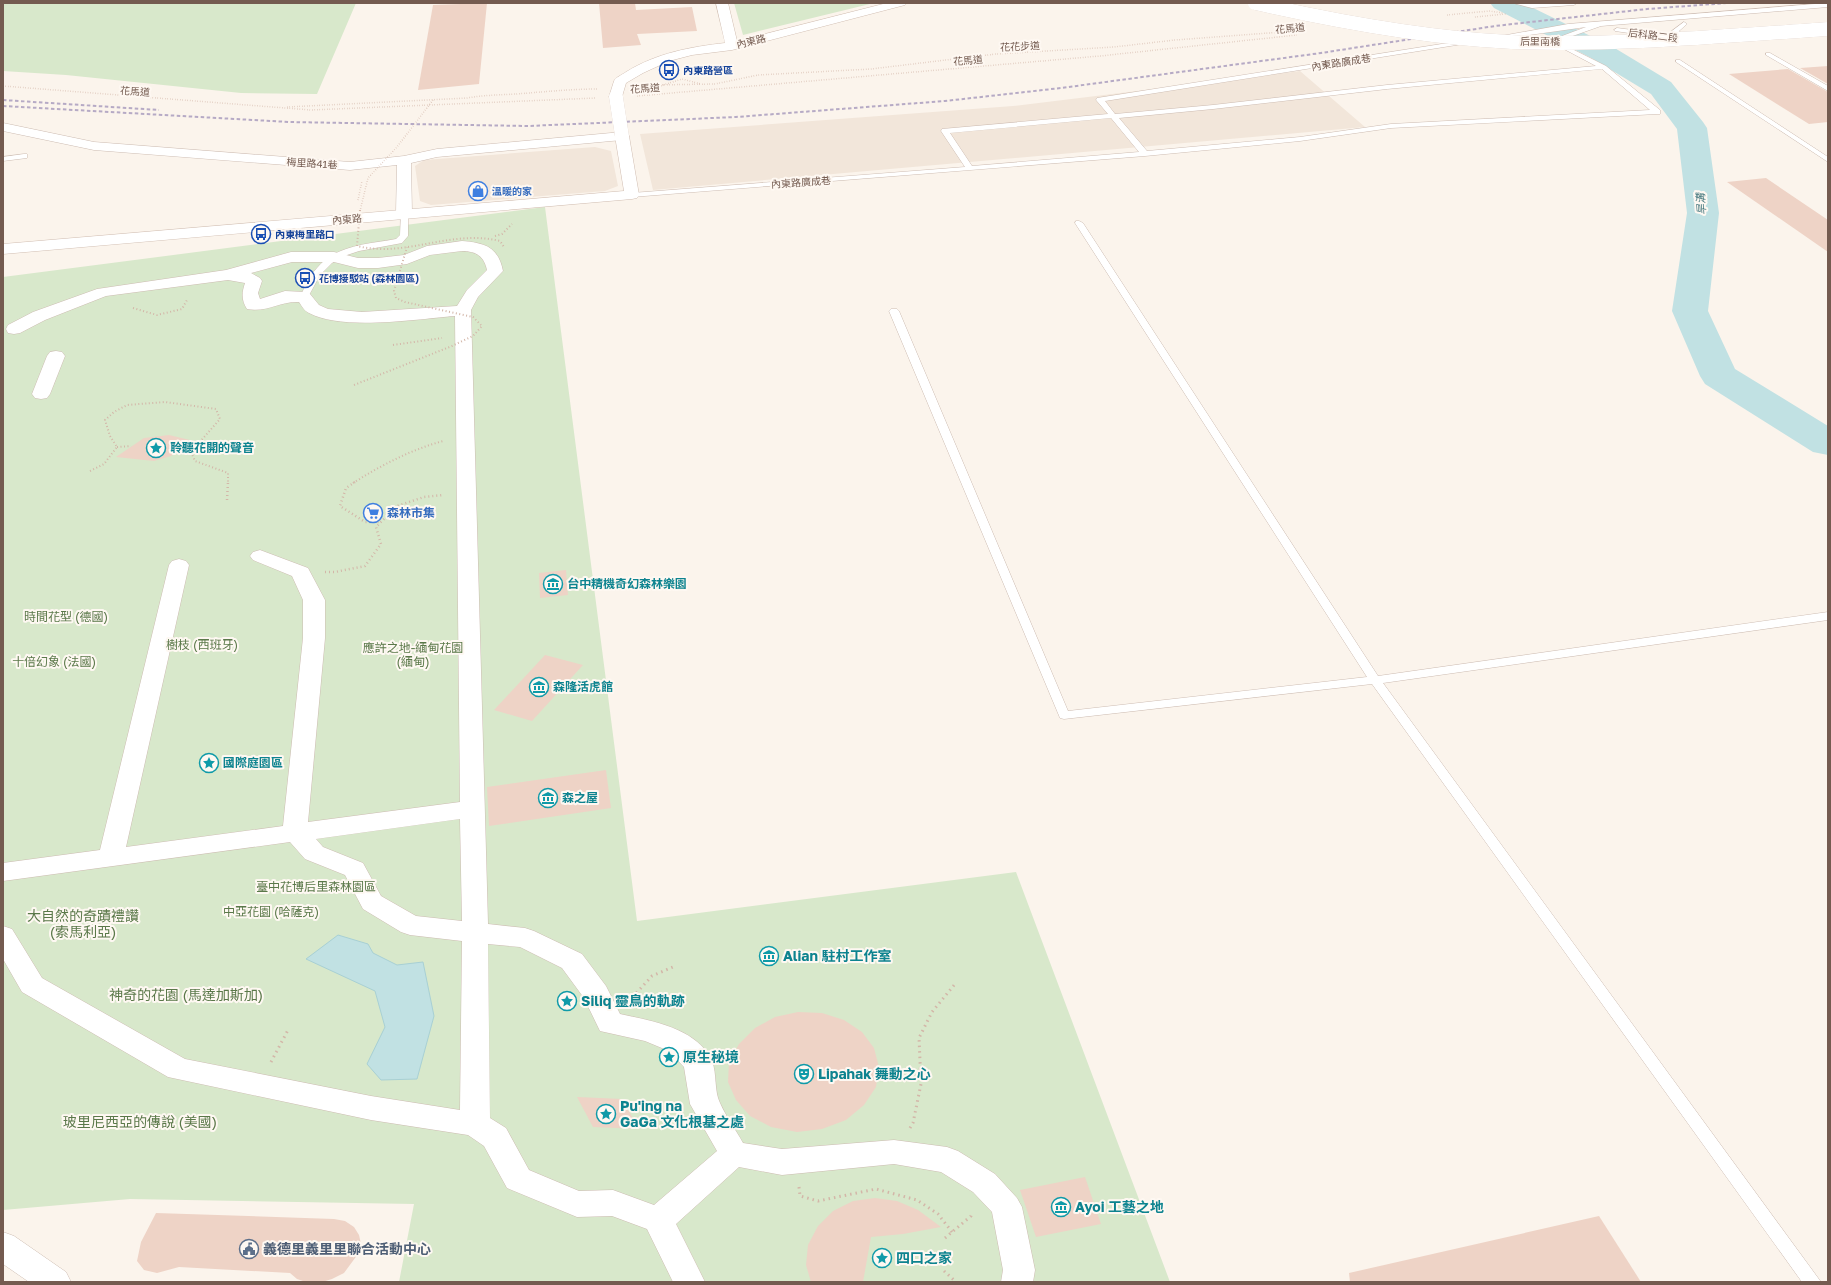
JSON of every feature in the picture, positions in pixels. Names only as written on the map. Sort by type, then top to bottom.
[{"type":"street","points":[[722,3],[732,46]]},
{"type":"street","name":"內東路","points":[[616,97],[620,81],[638,70],[665,58],[685,53],[732,46],[902,3]]},
{"type":"street","name":"后里南橋","points":[[1254,3],[1380,29],[1466,39],[1525,42],[1631,41],[1828,29]]},
{"type":"street","name":"后里南橋","points":[[1287,3],[1385,22],[1447,29],[1523,34],[1622,32],[1828,20]]},
{"type":"street","points":[[616,97],[632,196]]},
{"type":"street","name":"梅里路41巷","points":[[6,128],[94,146],[350,166],[404,160],[438,153],[622,136]]},
{"type":"street","points":[[404,160],[404,214]]},
{"type":"street","name":"內東路","points":[[3,249],[404,214],[632,196]]},
{"type":"street","points":[[14,329],[39,316],[103,292],[226,275],[292,257],[334,257],[358,263],[378,263],[408,259],[434,250],[462,246],[479,247],[493,260],[495,271],[480,284],[467,299],[463,310],[475,933],[475,1124]]},
{"type":"street","points":[[226,275],[247,277],[254,281],[250,293],[253,305],[265,304],[285,296],[304,297],[314,310],[336,316],[379,316],[463,310]]},
{"type":"street","points":[[41,394],[56,356]]},
{"type":"street","points":[[260,556],[301,572],[314,600],[314,638],[296,832],[314,853],[354,870],[372,902],[410,925],[525,938],[572,960],[596,993],[610,1023],[649,1031],[679,1043],[698,1063],[705,1104],[734,1154]]},
{"type":"street","points":[[111,857],[179,565]]},
{"type":"street","points":[[3,872],[473,809]]},
{"type":"street","points":[[3,936],[32,985],[178,1069],[258,1087],[370,1108],[475,1124],[494,1137],[518,1179],[577,1204],[612,1203],[658,1220],[690,1282]]},
{"type":"street","points":[[734,1154],[782,1162],[894,1152],[947,1160],[984,1183],[1006,1207],[1019,1270],[1017,1282]]},
{"type":"street","points":[[658,1220],[734,1154]]},
{"type":"street","points":[[3,1246],[55,1282]]},
{"type":"lane","points":[[1516,3],[1532,6],[1574,3]]},
{"type":"lane","points":[[1146,154],[1300,139],[1390,126],[1657,112],[1604,67],[1565,48],[1564,36],[1600,24],[1828,5]]},
{"type":"lane","name":"后科路二段","points":[[1617,30],[1828,12]]},
{"type":"lane","name":"內東路廣成巷","points":[[1146,154],[1100,100],[1568,26],[1600,24]]},
{"type":"lane","points":[[1684,24],[1675,31],[1685,39]]},
{"type":"lane","points":[[1583,30],[1617,30]]},
{"type":"lane","name":"后科路二段","points":[[1617,30],[1720,43],[1828,34]]},
{"type":"lane","points":[[1768,54],[1828,89]]},
{"type":"lane","points":[[1678,61],[1827,159]]},
{"type":"lane","points":[[970,169],[945,131],[1213,107],[1395,86],[1604,67]]},
{"type":"lane","name":"內東路廣成巷","points":[[632,196],[1146,154]]},
{"type":"lane","points":[[3,159],[24,156]]},
{"type":"lane","points":[[304,297],[321,268],[334,257],[351,250],[399,241],[404,236],[404,214]]},
{"type":"lane","points":[[1079,222],[1375,680],[1812,1282]]},
{"type":"lane","points":[[894,311],[1064,715],[1375,680],[1828,616]]},
{"type":"path","points":[[1470,18],[1508,14]]},
{"type":"path","name":"花花步道","points":[[648,85],[702,85],[758,75],[871,69],[996,54],[1106,48],[1182,39],[1284,31]]},
{"type":"path","name":"花馬道","points":[[3,86],[311,110],[361,109],[616,97],[707,90],[1100,56],[1299,34]]},
{"type":"path","name":"花馬道","points":[[628,89],[651,89],[682,79],[702,85]]},
{"type":"path","points":[[702,85],[707,90]]},
{"type":"path","name":"花馬道","points":[[266,107],[433,100],[566,89],[597,89]]},
{"type":"path","points":[[433,100],[397,147],[368,178],[361,205],[357,246],[368,250],[407,247],[473,236],[489,236],[500,241],[504,247]]},
{"type":"path","points":[[359,209],[358,194],[363,178],[368,178]]},
{"type":"path","points":[[354,385],[452,346],[473,336],[482,326],[473,317],[405,302],[396,298],[394,291],[407,247]]},
{"type":"path","points":[[127,306],[157,315],[182,309],[191,294],[194,279]]},
{"type":"path","points":[[393,345],[463,336]]},
{"type":"path","points":[[117,446],[110,436],[105,420],[114,412],[127,405],[165,402],[216,409],[220,419],[191,452],[177,452]]},
{"type":"path","points":[[381,522],[366,522],[340,506],[346,488],[380,466],[417,448],[466,435]]},
{"type":"path","points":[[117,446],[131,446]]},
{"type":"path","points":[[90,470],[104,464],[117,446]]},
{"type":"path","points":[[191,452],[195,461],[228,473],[227,500]]},
{"type":"path","points":[[301,572],[335,572],[365,566],[381,544],[376,527],[397,506],[424,497],[466,492]]},
{"type":"path","points":[[610,1023],[652,976],[675,966]]},
{"type":"path","points":[[894,1152],[913,1123],[921,1084],[919,1038],[932,1012],[956,984]]},
{"type":"path","points":[[258,1087],[288,1030]]},
{"type":"path","points":[[803,1160],[798,1174],[800,1196],[818,1201],[876,1189],[917,1200],[938,1214],[952,1232]]},
{"type":"path","points":[[945,1238],[971,1216],[984,1183]]},
{"type":"path","points":[[944,1271],[956,1282]]},
{"type":"shaded area","points":[[1300,71],[1365,127],[653,190],[640,134],[1013,106]]},
{"type":"shaded area","points":[[595,147],[611,151],[618,186],[605,191],[431,205],[420,201],[415,166],[424,160]]},
{"type":"green space","points":[[3,3],[356,3],[317,94],[241,93],[66,75],[3,71]]},
{"type":"green space","points":[[734,3],[874,3],[743,35]]},
{"type":"green space","name":"臺中花博后里森林園區","points":[[545,207],[637,921],[1016,872],[1170,1282],[399,1282],[414,1204],[130,1199],[3,1210],[3,277]]},
{"type":"water","points":[[338,935],[368,944],[373,953],[397,965],[423,962],[434,1016],[417,1079],[381,1080],[367,1064],[385,1027],[375,991],[306,959]]},
{"type":"building","points":[[487,3],[479,84],[418,90],[433,5]]},
{"type":"building","points":[[599,3],[635,3],[636,10],[692,7],[697,31],[637,34],[641,45],[603,48]]},
{"type":"building","points":[[1828,66],[1828,84],[1800,68]]},
{"type":"building","points":[[1788,69],[1828,92],[1828,122],[1809,124],[1729,74]]},
{"type":"building","points":[[1766,178],[1828,220],[1828,252],[1727,182]]},
{"type":"building","points":[[169,435],[194,441],[171,456],[154,461],[116,457],[144,438]]},
{"type":"building","name":"台中精機奇幻森林樂園","points":[[566,570],[568,595],[540,598],[539,573]]},
{"type":"building","name":"森隆活虎館","points":[[545,655],[583,665],[532,721],[494,710]]},
{"type":"building","name":"森之屋","points":[[606,770],[611,808],[489,826],[487,787]]},
{"type":"building","name":"Lipahak 舞動之心","points":[[798,1012],[822,1013],[844,1020],[862,1032],[874,1048],[879,1067],[876,1087],[864,1105],[846,1120],[822,1129],[797,1132],[771,1127],[750,1116],[736,1100],[728,1082],[729,1062],[739,1044],[755,1028],[775,1017]]},
{"type":"building","points":[[577,1097],[622,1099],[639,1129],[593,1127]]},
{"type":"building","name":"Ayoi 工藝之地","points":[[1085,1177],[1101,1224],[1036,1237],[1020,1190]]},
{"type":"building","points":[[875,1198],[897,1201],[918,1210],[941,1227],[903,1234],[871,1237],[863,1282],[811,1282],[806,1265],[808,1245],[818,1226],[833,1211],[853,1201]]},
{"type":"building","name":"義德里義里里聯合活動中心","points":[[156,1213],[334,1219],[345,1221],[354,1227],[359,1235],[361,1244],[358,1254],[344,1273],[322,1282],[306,1282],[297,1279],[290,1273],[179,1267],[157,1273],[144,1270],[137,1261],[141,1242]]},
{"type":"building","points":[[1599,1216],[1641,1282],[1350,1282],[1349,1273]]},
{"type":"waterway","name":"旱溝","points":[[1503,3],[1603,53],[1661,88],[1692,128],[1703,213],[1690,311],[1719,376],[1828,443]]},
{"type":"railway","points":[[3,106],[289,122],[528,126],[736,117],[945,101],[1061,88],[1321,53],[1495,26],[1647,9],[1727,3]]},
{"type":"railway","points":[[3,100],[159,110]]},
{"type":"place","name":"內東路營區","points":[[669,70]]},
{"type":"place","name":"溫暖的家","points":[[478,191]]},
{"type":"place","name":"內東梅里路口","points":[[261,234]]},
{"type":"place","name":"花博接駁站 (森林園區)","points":[[305,278]]},
{"type":"place","name":"聆聽花開的聲音","points":[[156,448]]},
{"type":"place","name":"森林市集","points":[[373,513]]},
{"type":"place","name":"台中精機奇幻森林樂園","points":[[553,584]]},
{"type":"place","name":"森隆活虎館","points":[[539,687]]},
{"type":"place","name":"國際庭園區","points":[[209,763]]},
{"type":"place","name":"森之屋","points":[[548,798]]},
{"type":"place","name":"Alian 駐村工作室","points":[[769,956]]},
{"type":"place","name":"Siliq 靈鳥的軌跡","points":[[567,1001]]},
{"type":"place","name":"原生秘境","points":[[669,1057]]},
{"type":"place","name":"Lipahak 舞動之心","points":[[804,1074]]},
{"type":"place","name":"Pu'ing na GaGa 文化根基之處","points":[[606,1114]]},
{"type":"place","name":"Ayoi 工藝之地","points":[[1061,1207]]},
{"type":"place","name":"義德里義里里聯合活動中心","points":[[249,1249]]},
{"type":"place","name":"四口之家","points":[[882,1258]]},
{"type":"park label","name":"時間花型 (德國)","points":[[66,617]]},
{"type":"park label","name":"樹枝 (西班牙)","points":[[202,645]]},
{"type":"park label","name":"應許之地-緬甸花園 (緬甸)","points":[[413,655]]},
{"type":"park label","name":"十倍幻象 (法國)","points":[[54,662]]},
{"type":"park label","name":"中亞花園 (哈薩克)","points":[[271,912]]},
{"type":"park label","name":"大自然的奇蹟禮讚 (索馬利亞)","points":[[83,924]]},
{"type":"park label","name":"神奇的花園 (馬達加斯加)","points":[[186,995]]},
{"type":"park label","name":"玻里尼西亞的傳說 (美國)","points":[[140,1122]]}]
